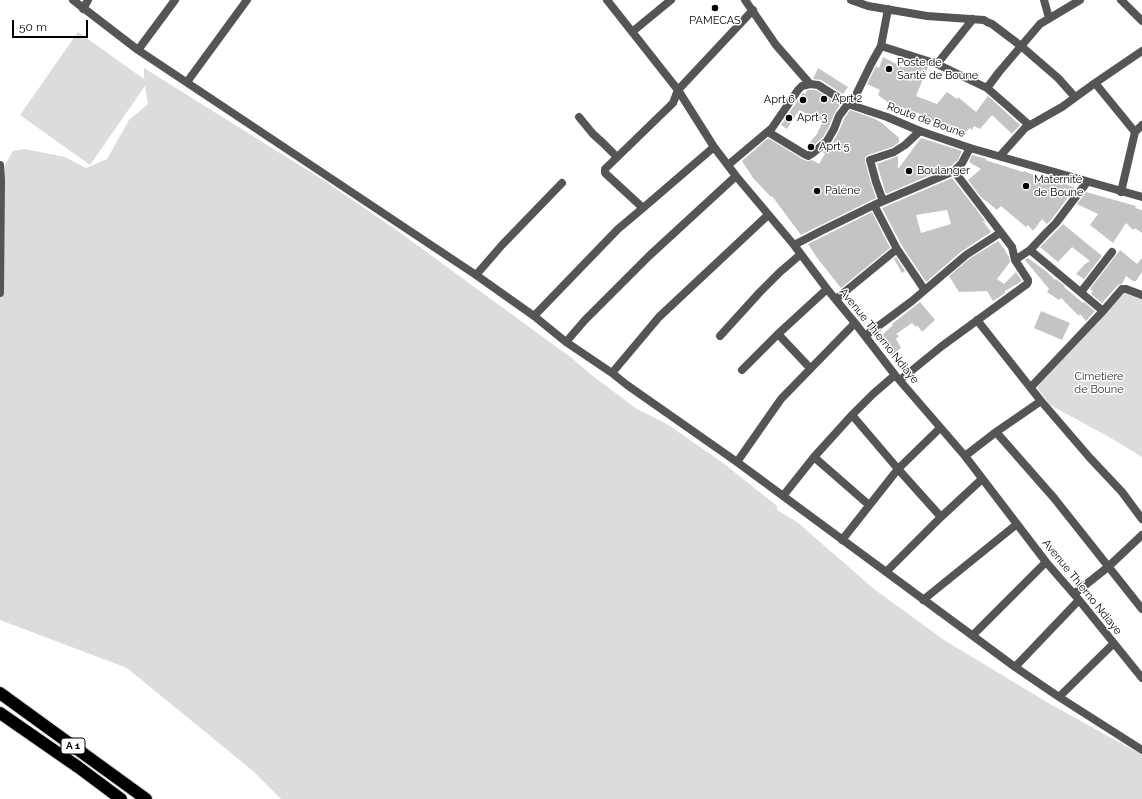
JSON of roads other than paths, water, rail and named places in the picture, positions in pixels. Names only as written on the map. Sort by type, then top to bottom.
[{"type":"highway","name":"A 1","points":[[0,693],[146,799]]},
{"type":"highway","name":"A 1","points":[[0,713],[121,799]]},
{"type":"street","points":[[72,0],[138,50],[476,275],[534,316],[566,342],[612,373],[626,385],[737,462],[1015,667],[1142,750]]},
{"type":"street","points":[[83,9],[88,0]]},
{"type":"street","points":[[138,50],[175,0]]},
{"type":"street","points":[[188,82],[247,0]]},
{"type":"street","name":"Avenue Thierno Ndiaye","points":[[607,0],[678,90],[714,147],[736,176],[794,245],[897,377],[965,456],[1046,562],[1077,597],[1142,678]]},
{"type":"street","points":[[632,32],[671,0]]},
{"type":"street","name":"Route de Boune","points":[[746,0],[776,45],[810,84],[818,85],[848,104],[970,148],[1142,197]]},
{"type":"street","points":[[851,0],[868,6],[927,16],[984,20],[992,24],[1021,46],[1058,78],[1075,97]]},
{"type":"street","points":[[1044,0],[1049,18]]},
{"type":"street","points":[[987,88],[1040,24],[1080,0]]},
{"type":"street","points":[[1121,0],[1142,21]]},
{"type":"street","points":[[768,132],[806,156],[810,155],[827,141],[839,116],[854,99],[871,64],[882,46],[888,9]]},
{"type":"street","points":[[643,208],[605,173],[605,169],[673,103],[678,90],[753,10]]},
{"type":"street","points":[[937,64],[973,19]]},
{"type":"street","points":[[882,46],[937,64],[987,88],[1029,125]]},
{"type":"street","points":[[1000,156],[1029,125],[1062,107],[1095,83],[1141,55]]},
{"type":"street","points":[[1095,83],[1139,130],[1121,192]]},
{"type":"street","points":[[728,165],[768,132],[798,90],[802,86],[810,84]]},
{"type":"street","points":[[579,117],[616,158]]},
{"type":"street","points":[[883,201],[870,160],[894,152],[905,145],[920,131]]},
{"type":"street","points":[[534,316],[602,246],[643,208],[714,147]]},
{"type":"street","points":[[794,245],[874,205],[954,170],[962,163],[970,148]]},
{"type":"street","points":[[0,165],[0,292]]},
{"type":"street","points":[[783,496],[814,457],[873,394],[942,346],[1026,284],[1028,280],[1015,260],[1012,247],[954,170]]},
{"type":"street","points":[[566,342],[595,309],[649,256],[736,176]]},
{"type":"street","points":[[1015,260],[1030,250],[1056,223],[1087,182]]},
{"type":"street","points":[[476,275],[502,245],[562,183]]},
{"type":"street","points":[[874,205],[897,249],[924,289]]},
{"type":"street","points":[[612,373],[659,317],[768,215]]},
{"type":"street","points":[[866,336],[912,301],[924,289],[966,255],[1000,233]]},
{"type":"street","points":[[836,299],[897,249]]},
{"type":"street","points":[[1030,250],[1103,311]]},
{"type":"street","points":[[1081,292],[1112,252]]},
{"type":"street","points":[[720,336],[775,277],[801,254]]},
{"type":"street","points":[[742,370],[778,334],[827,289]]},
{"type":"street","points":[[1031,388],[1122,289],[1142,293]]},
{"type":"street","points":[[977,320],[1041,400],[1090,458],[1122,492],[1142,519]]},
{"type":"street","points":[[737,462],[781,399],[855,323]]},
{"type":"street","points":[[778,334],[810,368]]},
{"type":"street","points":[[965,456],[1041,400]]},
{"type":"street","points":[[852,415],[941,517]]},
{"type":"street","points":[[842,540],[898,469],[940,428]]},
{"type":"street","points":[[996,432],[1054,498],[1142,608]]},
{"type":"street","points":[[814,457],[869,505]]},
{"type":"street","points":[[886,572],[941,517],[982,479]]},
{"type":"street","points":[[924,600],[1017,524]]},
{"type":"street","points":[[1015,667],[1077,597],[1142,535]]},
{"type":"street","points":[[973,635],[1046,562]]},
{"type":"street","points":[[1059,697],[1114,644]]},
{"type":"place","name":"PAMECAS","points":[[715,8]]},
{"type":"place","name":"Poste de Santé de Boune","points":[[889,69]]},
{"type":"place","name":"Aprt 2","points":[[824,99]]},
{"type":"place","name":"Aprt 6","points":[[803,100]]},
{"type":"place","name":"Aprt 3","points":[[789,118]]},
{"type":"place","name":"Aprt 5","points":[[811,147]]},
{"type":"place","name":"Boulanger","points":[[909,171]]},
{"type":"place","name":"Maternité de Boune","points":[[1026,186]]},
{"type":"place","name":"Palène","points":[[817,191]]},
{"type":"park label","name":"Cimetière de Boune","points":[[1099,383]]}]
